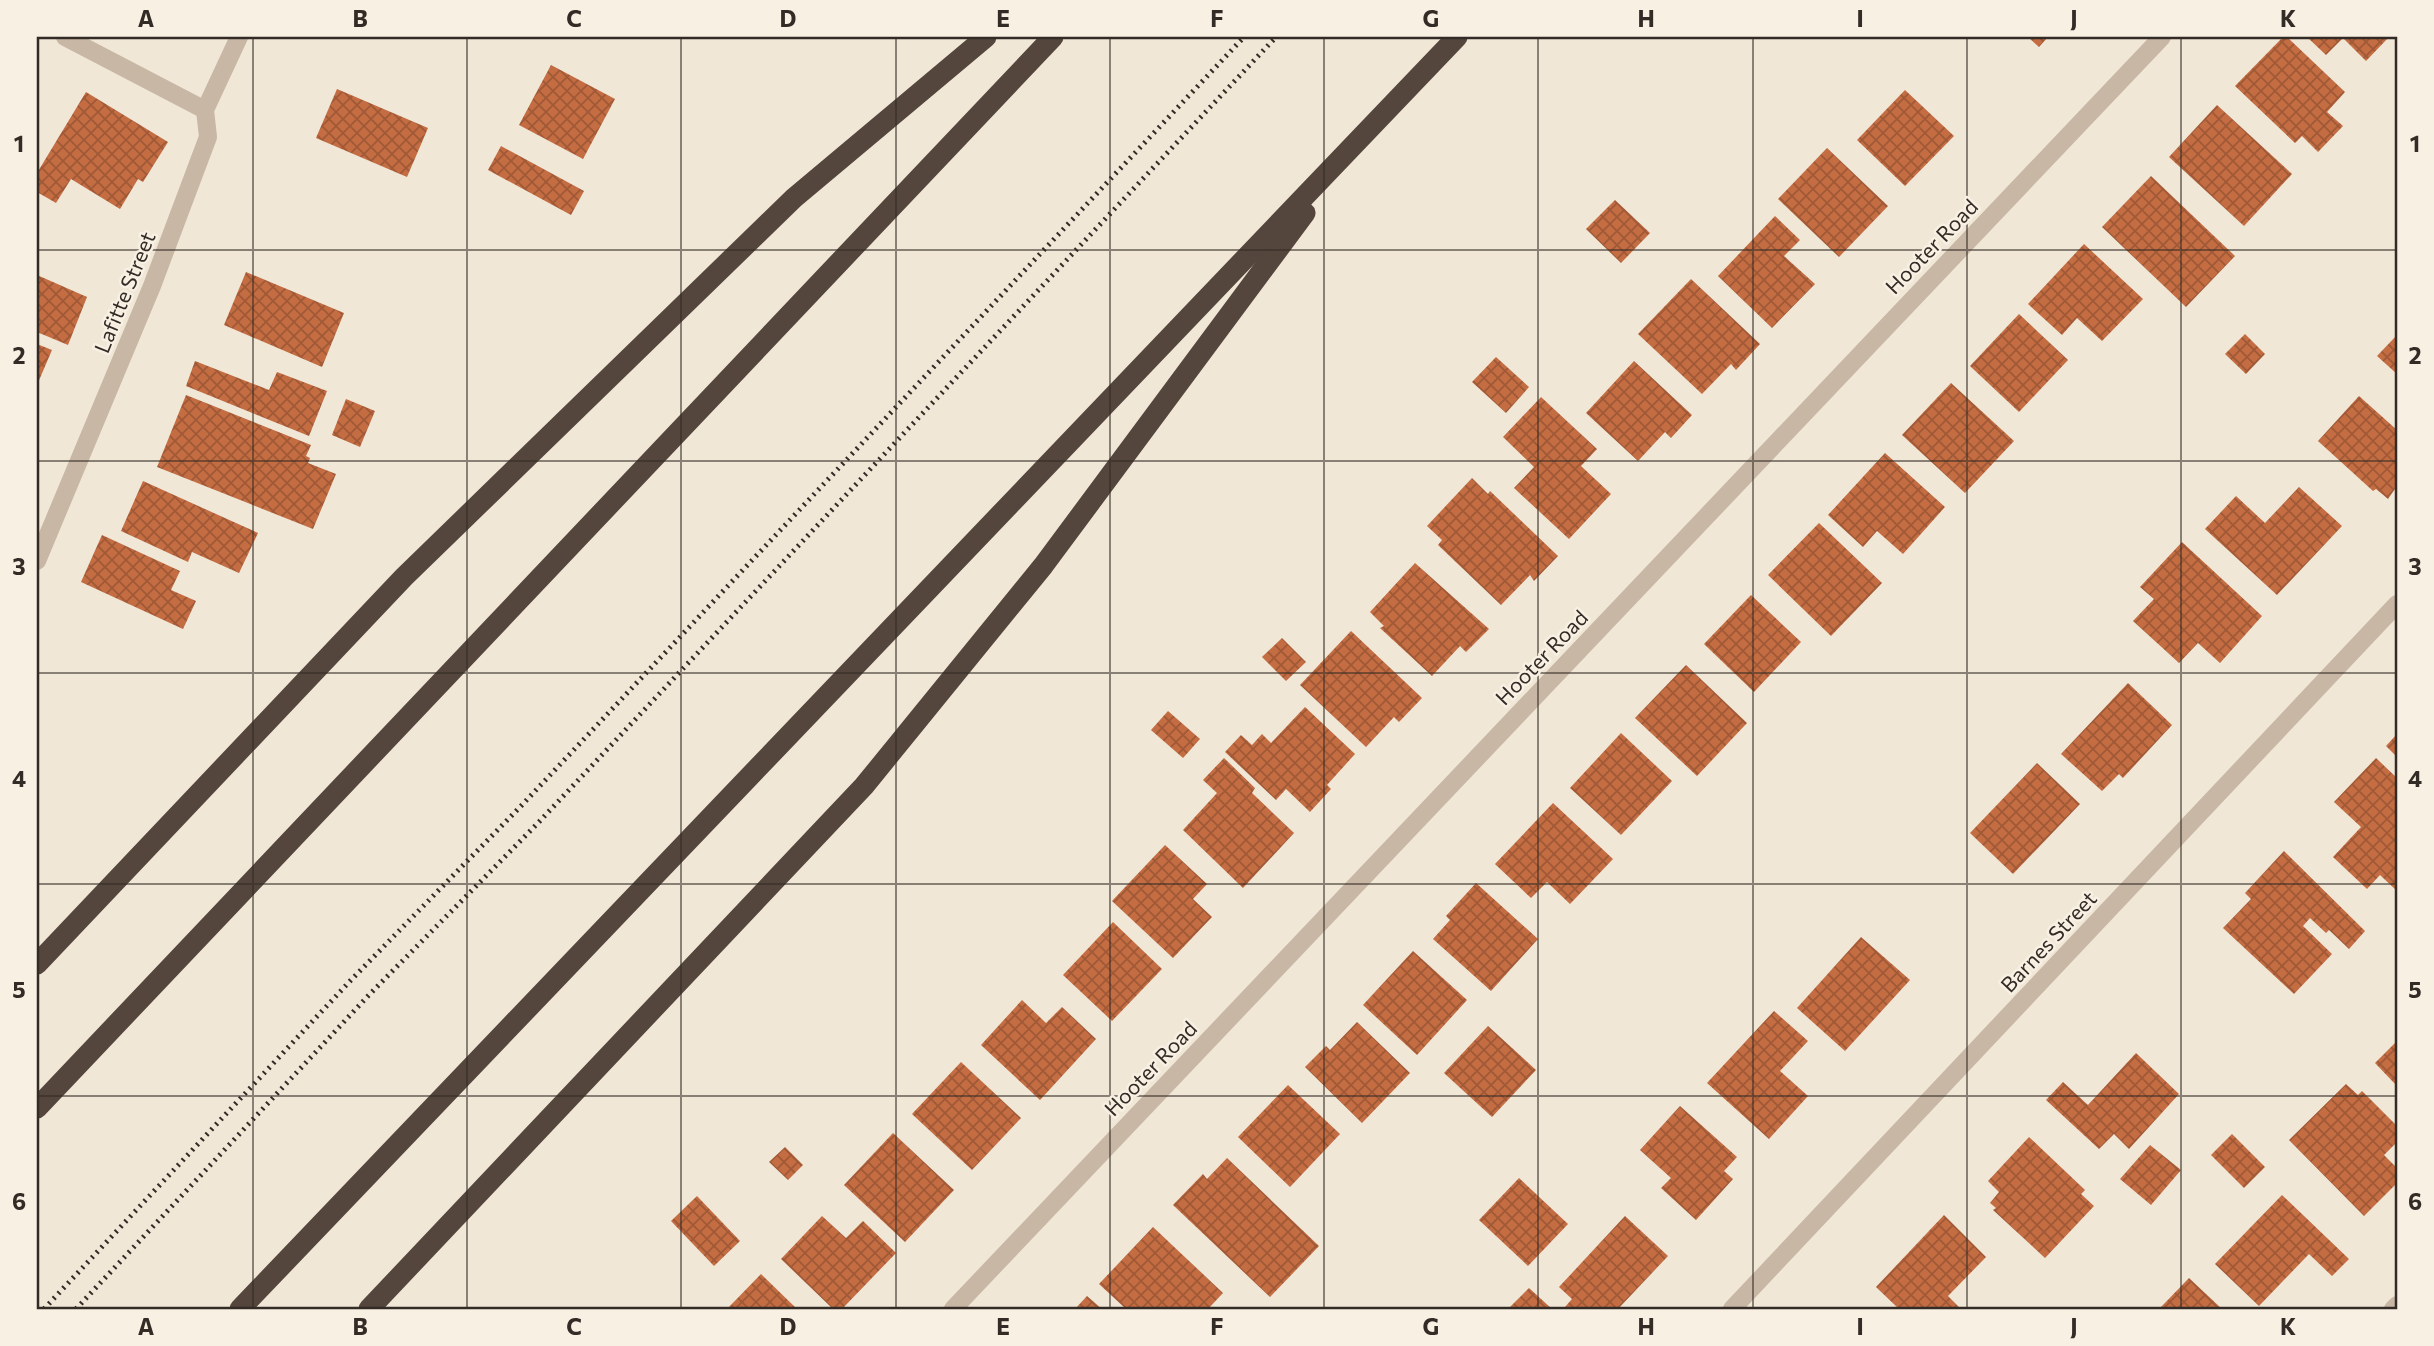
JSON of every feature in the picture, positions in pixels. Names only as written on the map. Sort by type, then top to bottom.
[{"type":"highway","points":[[37,964],[414,568],[793,198],[986,37]]},
{"type":"highway","points":[[37,1108],[1053,37]]},
{"type":"highway","points":[[240,1309],[1457,37]]},
{"type":"highway","points":[[369,1309],[864,786],[1042,566],[1358,141]]},
{"type":"street","points":[[65,37],[205,110]]},
{"type":"street","name":"Lafitte Street","points":[[37,561],[152,286],[208,137],[205,110],[239,37]]},
{"type":"street","name":"Hooter Road","points":[[953,1309],[2162,37]]},
{"type":"street","name":"Barnes Street","points":[[1732,1309],[2397,604]]},
{"type":"street","points":[[2393,1309],[2397,1305]]},
{"type":"building","points":[[2028,37],[2048,37],[2039,47]]},
{"type":"building","points":[[2283,37],[2287,37],[2345,92],[2327,112],[2343,126],[2318,152],[2302,136],[2295,143],[2235,86]]},
{"type":"building","points":[[2307,37],[2389,37],[2366,61],[2343,38],[2326,55]]},
{"type":"building","points":[[551,65],[615,99],[583,159],[519,125]]},
{"type":"building","points":[[337,89],[428,128],[407,177],[316,138]]},
{"type":"building","points":[[1905,90],[1954,136],[1905,186],[1857,140]]},
{"type":"building","points":[[86,92],[168,142],[143,182],[138,179],[120,209],[71,179],[56,203],[37,192],[37,173]]},
{"type":"building","points":[[2217,105],[2292,174],[2244,226],[2169,157]]},
{"type":"building","points":[[501,146],[584,191],[571,215],[488,170]]},
{"type":"building","points":[[1827,148],[1888,206],[1839,257],[1778,199]]},
{"type":"building","points":[[2151,176],[2235,256],[2186,307],[2102,227]]},
{"type":"building","points":[[1615,200],[1650,233],[1621,263],[1586,229]]},
{"type":"building","points":[[1775,216],[1800,240],[1784,256],[1815,284],[1772,328],[1718,276]]},
{"type":"building","points":[[2084,244],[2143,299],[2102,341],[2077,318],[2062,335],[2028,304]]},
{"type":"building","points":[[246,272],[344,313],[322,367],[224,325]]},
{"type":"building","points":[[37,275],[87,297],[68,345],[37,332]]},
{"type":"building","points":[[1691,279],[1760,344],[1736,370],[1731,364],[1702,394],[1638,334]]},
{"type":"building","points":[[2019,314],[2068,360],[2019,412],[1970,366]]},
{"type":"building","points":[[2245,334],[2265,354],[2246,374],[2225,354]]},
{"type":"building","points":[[2397,335],[2397,374],[2377,356]]},
{"type":"building","points":[[37,344],[52,350],[37,385]]},
{"type":"building","points":[[1496,357],[1529,387],[1506,413],[1472,382]]},
{"type":"building","points":[[195,361],[269,390],[277,372],[327,391],[309,436],[186,386]]},
{"type":"building","points":[[1634,361],[1692,415],[1671,438],[1665,432],[1638,461],[1586,413]]},
{"type":"building","points":[[1951,383],[2014,441],[1965,493],[1902,435]]},
{"type":"building","points":[[186,395],[311,445],[306,456],[310,458],[308,463],[336,474],[313,529],[157,467]]},
{"type":"building","points":[[2359,396],[2397,430],[2397,486],[2388,499],[2376,489],[2373,491],[2318,441]]},
{"type":"building","points":[[1541,397],[1597,449],[1581,466],[1611,494],[1569,539],[1514,488],[1534,467],[1503,437]]},
{"type":"building","points":[[346,399],[375,411],[360,447],[332,435]]},
{"type":"building","points":[[1885,453],[1945,507],[1903,554],[1877,531],[1863,547],[1828,515]]},
{"type":"building","points":[[1472,478],[1488,494],[1490,491],[1558,556],[1534,581],[1530,575],[1501,605],[1438,545],[1442,540],[1427,526]]},
{"type":"building","points":[[143,481],[258,533],[239,573],[192,552],[188,562],[121,531]]},
{"type":"building","points":[[2299,487],[2342,526],[2277,595],[2205,529],[2236,496],[2265,523]]},
{"type":"building","points":[[1819,523],[1882,583],[1831,636],[1768,575]]},
{"type":"building","points":[[102,535],[180,571],[171,590],[196,601],[183,629],[81,582]]},
{"type":"building","points":[[2182,542],[2262,616],[2220,663],[2198,643],[2179,663],[2133,621],[2154,599],[2140,587]]},
{"type":"building","points":[[1415,563],[1489,629],[1466,652],[1460,646],[1432,676],[1380,628],[1384,626],[1370,612]]},
{"type":"building","points":[[1751,595],[1801,642],[1754,692],[1704,644]]},
{"type":"building","points":[[1351,631],[1422,698],[1399,722],[1394,717],[1366,747],[1300,685]]},
{"type":"building","points":[[1282,638],[1306,662],[1286,681],[1262,657]]},
{"type":"building","points":[[1686,665],[1747,723],[1697,776],[1635,718]]},
{"type":"building","points":[[2128,683],[2172,725],[2123,778],[2119,774],[2102,791],[2061,754]]},
{"type":"building","points":[[1305,707],[1355,754],[1327,785],[1331,789],[1310,812],[1286,789],[1276,800],[1225,752],[1241,735],[1252,745],[1262,734],[1271,743]]},
{"type":"building","points":[[1168,711],[1200,739],[1183,758],[1151,730]]},
{"type":"building","points":[[1621,733],[1672,781],[1621,835],[1570,788]]},
{"type":"building","points":[[2397,734],[2397,757],[2386,746]]},
{"type":"building","points":[[1224,758],[1255,788],[1252,793],[1294,833],[1243,888],[1183,830],[1217,793],[1203,780]]},
{"type":"building","points":[[2376,758],[2397,778],[2397,891],[2380,875],[2367,889],[2333,857],[2361,827],[2334,802]]},
{"type":"building","points":[[2037,763],[2080,804],[2013,874],[1970,833]]},
{"type":"building","points":[[1553,803],[1613,859],[1570,904],[1547,882],[1531,898],[1495,864]]},
{"type":"building","points":[[1165,845],[1207,884],[1193,899],[1212,917],[1173,958],[1112,901]]},
{"type":"building","points":[[2284,851],[2365,931],[2349,949],[2329,930],[2326,933],[2310,918],[2303,926],[2332,954],[2294,994],[2223,928],[2251,899],[2245,893]]},
{"type":"building","points":[[1476,883],[1538,939],[1491,991],[1433,939],[1450,920],[1446,916]]},
{"type":"building","points":[[1113,922],[1162,969],[1112,1021],[1063,975]]},
{"type":"building","points":[[1861,937],[1910,980],[1845,1051],[1797,1008]]},
{"type":"building","points":[[1413,951],[1467,1000],[1417,1055],[1363,1005]]},
{"type":"building","points":[[1022,1000],[1046,1023],[1062,1007],[1096,1039],[1040,1100],[981,1045]]},
{"type":"building","points":[[1774,1011],[1808,1041],[1780,1071],[1808,1096],[1769,1139],[1707,1083]]},
{"type":"building","points":[[1357,1022],[1410,1073],[1362,1123],[1305,1067],[1326,1046],[1330,1050]]},
{"type":"building","points":[[1488,1026],[1536,1070],[1492,1117],[1444,1073]]},
{"type":"building","points":[[2397,1041],[2397,1086],[2375,1063]]},
{"type":"building","points":[[2136,1053],[2179,1094],[2129,1149],[2114,1134],[2099,1149],[2046,1100],[2063,1082],[2088,1105]]},
{"type":"building","points":[[961,1062],[1021,1118],[972,1170],[912,1114]]},
{"type":"building","points":[[2346,1084],[2358,1095],[2362,1091],[2397,1126],[2397,1142],[2384,1155],[2397,1168],[2397,1183],[2364,1216],[2289,1140]]},
{"type":"building","points":[[1288,1085],[1340,1134],[1290,1187],[1238,1137]]},
{"type":"building","points":[[1680,1106],[1737,1157],[1724,1171],[1733,1179],[1696,1220],[1661,1188],[1671,1178],[1640,1150]]},
{"type":"building","points":[[893,1133],[954,1190],[905,1242],[844,1185]]},
{"type":"building","points":[[2232,1134],[2265,1167],[2244,1188],[2211,1155]]},
{"type":"building","points":[[2029,1137],[2085,1190],[2081,1194],[2094,1206],[2045,1258],[1993,1210],[1996,1208],[1990,1203],[1999,1192],[1988,1181]]},
{"type":"building","points":[[2150,1145],[2181,1170],[2151,1205],[2120,1179]]},
{"type":"building","points":[[785,1147],[803,1165],[788,1180],[769,1162]]},
{"type":"building","points":[[1227,1158],[1319,1246],[1270,1297],[1173,1205],[1203,1174],[1207,1179]]},
{"type":"building","points":[[1519,1178],[1568,1224],[1528,1266],[1479,1220]]},
{"type":"building","points":[[2282,1195],[2349,1259],[2332,1276],[2309,1254],[2259,1306],[2215,1264]]},
{"type":"building","points":[[697,1196],[740,1241],[714,1266],[671,1221]]},
{"type":"building","points":[[1944,1215],[1986,1257],[1948,1296],[1961,1309],[1899,1309],[1876,1287]]},
{"type":"building","points":[[822,1216],[846,1238],[863,1221],[896,1253],[842,1309],[833,1309],[781,1259]]},
{"type":"building","points":[[1625,1216],[1668,1256],[1618,1309],[1568,1309],[1565,1307],[1572,1299],[1559,1287]]},
{"type":"building","points":[[1153,1227],[1223,1293],[1208,1309],[1126,1309],[1099,1284]]},
{"type":"building","points":[[761,1274],[797,1309],[727,1309]]},
{"type":"building","points":[[2189,1278],[2222,1309],[2161,1307]]},
{"type":"building","points":[[1529,1288],[1552,1309],[1508,1309]]},
{"type":"building","points":[[1087,1296],[1102,1309],[1075,1309]]},
{"type":"railway","points":[[44,1309],[351,980],[521,806],[1244,37]]},
{"type":"railway","points":[[76,1309],[368,996],[538,823],[1276,37]]}]
